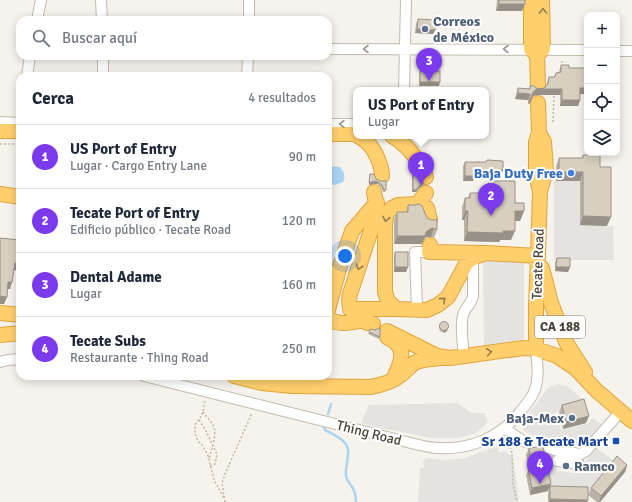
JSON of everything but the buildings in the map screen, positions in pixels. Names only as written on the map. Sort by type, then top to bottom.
[{"type":"highway","points":[[531,0],[537,51],[538,86]]},
{"type":"highway","points":[[537,51],[542,0]]},
{"type":"highway","name":"Tecate Road","points":[[536,349],[540,191],[546,170],[544,142],[539,133],[538,103]]},
{"type":"highway","points":[[0,131],[16,131]]},
{"type":"highway","points":[[332,134],[353,135]]},
{"type":"highway","points":[[357,139],[360,148],[367,155],[373,170],[378,176]]},
{"type":"highway","points":[[394,139],[409,162],[422,177]]},
{"type":"highway","points":[[0,194],[16,196]]},
{"type":"highway","points":[[332,295],[339,268],[352,231],[377,196],[374,224],[350,294],[349,305],[350,309],[357,316],[369,324],[341,323],[332,321]]},
{"type":"highway","points":[[396,309],[388,301],[385,292],[385,223],[387,213],[392,208],[420,196],[428,208],[430,220]]},
{"type":"highway","points":[[430,248],[538,256]]},
{"type":"highway","points":[[350,309],[427,310],[438,305],[448,297],[467,262],[486,253]]},
{"type":"highway","name":"CA 188","points":[[538,256],[551,303],[567,344],[597,391]]},
{"type":"highway","points":[[0,313],[16,315]]},
{"type":"highway","points":[[0,335],[16,333]]},
{"type":"highway","points":[[392,380],[400,363],[401,349],[398,344],[386,334],[437,356],[457,357]]},
{"type":"highway","points":[[250,380],[262,383],[292,386],[370,387],[382,385],[402,375],[412,364],[416,362],[523,348],[536,349]]},
{"type":"highway","name":"CA 188","points":[[536,349],[556,356],[566,362],[632,421]]},
{"type":"street","points":[[38,16],[41,0]]},
{"type":"street","points":[[101,0],[102,16]]},
{"type":"street","points":[[249,0],[249,16]]},
{"type":"street","points":[[404,87],[406,0]]},
{"type":"street","points":[[332,49],[584,50]]},
{"type":"street","points":[[620,51],[632,51]]},
{"type":"street","points":[[28,72],[29,60]]},
{"type":"street","points":[[103,60],[103,72]]},
{"type":"street","points":[[247,72],[248,60]]},
{"type":"street","points":[[0,122],[16,122]]},
{"type":"street","points":[[332,124],[353,124]]},
{"type":"street","points":[[417,309],[415,252],[430,248]]},
{"type":"street","points":[[457,357],[462,320],[465,310],[472,301],[473,296],[473,258]]},
{"type":"street","name":"Thing Road","points":[[160,380],[415,444],[439,448],[459,447],[466,446],[492,436],[516,417],[529,401],[534,392],[538,376],[536,349]]},
{"type":"street","points":[[0,362],[16,359]]},
{"type":"street","points":[[504,428],[523,441],[558,451],[581,454],[586,451],[621,411]]},
{"type":"street","points":[[557,461],[579,464]]},
{"type":"path","points":[[562,50],[562,71]]},
{"type":"path","points":[[553,122],[554,93]]},
{"type":"path","points":[[0,144],[16,144]]},
{"type":"path","points":[[207,392],[203,412],[195,424],[195,434],[198,441],[203,446],[209,460],[214,480],[224,498]]},
{"type":"path","points":[[225,502],[222,483],[256,404]]},
{"type":"path","points":[[203,412],[207,419],[213,424],[215,429],[209,460]]},
{"type":"path","points":[[199,420],[217,454],[214,464],[210,466]]},
{"type":"path","points":[[504,428],[512,453],[513,476],[517,502]]},
{"type":"shaded area","points":[[554,181],[580,181],[580,225],[613,226],[614,260],[554,260]]},
{"type":"shaded area","points":[[483,258],[524,259],[524,339],[484,346]]},
{"type":"shaded area","points":[[558,384],[568,387],[585,401],[580,405],[555,412],[561,430],[587,424],[592,418],[601,424],[583,446],[533,435],[525,432],[521,426],[547,389]]},
{"type":"shaded area","points":[[457,403],[472,413],[484,413],[488,422],[476,433],[459,438],[431,438],[361,423],[369,405]]},
{"type":"shaded area","points":[[498,447],[498,452],[503,452],[503,450],[513,457],[519,502],[418,502],[420,468],[424,468],[423,461],[427,458],[445,460],[465,458]]},
{"type":"shaded area","points":[[597,448],[615,462],[588,492],[549,492],[541,452],[555,451],[558,471],[575,473]]},
{"type":"water","points":[[332,166],[340,167],[344,174],[343,182],[335,185],[332,184]]},
{"type":"waterway","points":[[328,414],[331,404]]},
{"type":"waterway","points":[[324,427],[325,430],[336,435],[347,446],[348,453],[346,476],[354,490],[356,502]]},
{"type":"place","name":"Correos de México","points":[[425,29]]},
{"type":"place","name":"Dental Adame","points":[[429,81]]},
{"type":"place","name":"Baja Duty Free","points":[[571,173]]},
{"type":"place","name":"US Port of Entry","points":[[421,185]]},
{"type":"place","name":"Tecate Port of Entry","points":[[491,216]]},
{"type":"place","name":"Baja-Mex","points":[[572,418]]},
{"type":"place","name":"Sr 188 & Tecate Mart","points":[[616,441]]},
{"type":"place","name":"Ramco","points":[[566,466]]},
{"type":"place","name":"Tecate Subs","points":[[540,484]]}]
